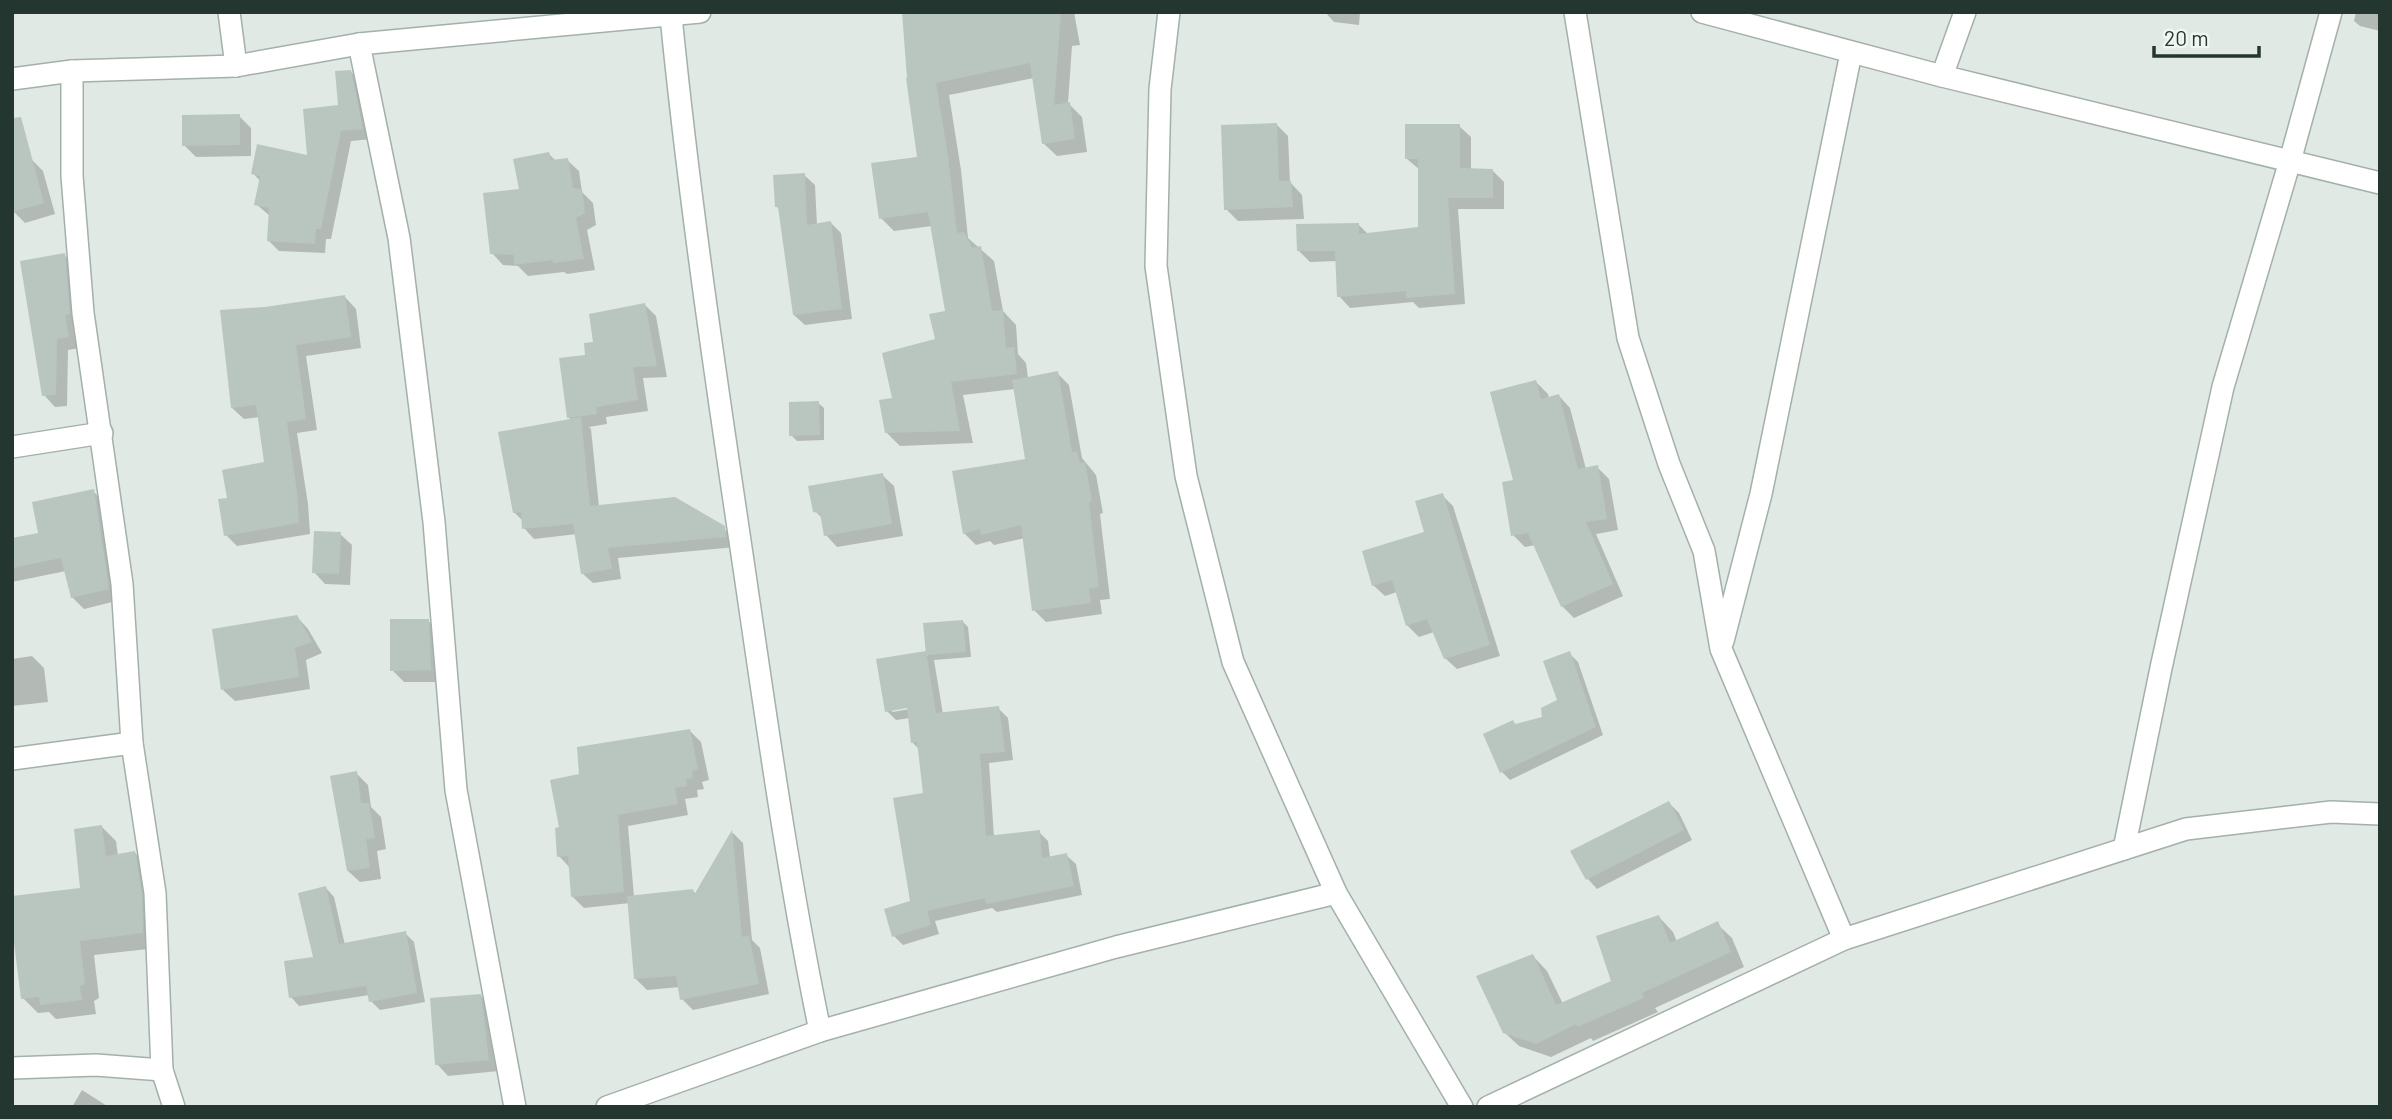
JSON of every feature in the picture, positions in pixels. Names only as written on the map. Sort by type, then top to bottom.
[{"type":"street","points":[[229,12],[236,66]]},
{"type":"street","points":[[12,79],[72,71],[236,66],[359,44],[700,12]]},
{"type":"street","points":[[1169,12],[1160,89],[1156,266],[1186,476],[1233,662],[1336,893],[1462,1107]]},
{"type":"street","points":[[1575,12],[1629,338],[1669,464],[1704,551],[1721,649],[1844,939]]},
{"type":"street","points":[[1702,12],[1942,76],[2380,183]]},
{"type":"street","points":[[1942,76],[1965,12]]},
{"type":"street","points":[[2124,849],[2223,387],[2331,12]]},
{"type":"street","points":[[671,16],[684,144],[726,449],[798,922],[820,1031]]},
{"type":"street","points":[[359,44],[399,238],[434,523],[456,790],[515,1107]]},
{"type":"street","points":[[1721,649],[1761,494],[1851,53]]},
{"type":"street","points":[[72,71],[72,176],[82,299],[122,584],[132,743],[155,893],[163,1070],[174,1107]]},
{"type":"street","points":[[12,447],[102,433]]},
{"type":"street","points":[[12,759],[132,743]]},
{"type":"street","points":[[1488,1107],[1844,939],[2186,829],[2331,812],[2380,814]]},
{"type":"street","points":[[607,1107],[820,1031],[1116,947],[1336,893]]},
{"type":"street","points":[[12,1068],[96,1065],[163,1070]]},
{"type":"building","points":[[902,12],[1061,12],[1054,105],[1070,102],[1075,139],[1042,144],[1030,63],[936,83],[957,233],[964,232],[972,248],[981,246],[992,311],[1003,310],[1006,348],[1014,347],[1017,374],[951,382],[960,431],[885,433],[879,400],[892,398],[882,353],[935,339],[929,314],[945,311],[928,212],[879,219],[871,163],[917,157],[906,78]]},
{"type":"building","points":[[351,70],[363,129],[341,131],[321,229],[316,229],[315,244],[267,241],[269,208],[254,205],[260,176],[251,174],[257,144],[307,155],[303,109],[338,105],[335,71]]},
{"type":"building","points":[[240,114],[240,145],[182,146],[182,115]]},
{"type":"building","points":[[21,117],[44,203],[12,212],[12,118]]},
{"type":"building","points":[[1277,123],[1279,181],[1291,181],[1293,207],[1224,210],[1221,125]]},
{"type":"building","points":[[1405,124],[1460,124],[1460,168],[1493,169],[1493,198],[1448,198],[1455,294],[1406,298],[1406,291],[1337,297],[1335,251],[1297,251],[1296,224],[1359,223],[1359,234],[1418,227],[1418,159],[1405,159]]},
{"type":"building","points":[[549,152],[551,160],[568,158],[573,188],[582,189],[585,213],[576,218],[584,259],[514,265],[514,255],[490,254],[483,193],[519,189],[513,159]]},
{"type":"building","points":[[805,173],[807,225],[831,221],[842,309],[793,315],[778,207],[775,207],[773,175]]},
{"type":"building","points":[[65,253],[70,314],[65,315],[69,337],[57,339],[56,395],[42,396],[20,261]]},
{"type":"building","points":[[345,295],[351,337],[296,345],[306,419],[287,422],[299,523],[224,536],[218,499],[227,498],[222,470],[264,462],[256,405],[231,408],[220,310],[265,307]]},
{"type":"building","points":[[645,303],[657,366],[633,367],[638,400],[596,407],[597,414],[567,418],[559,358],[585,355],[584,343],[593,342],[589,314]]},
{"type":"building","points":[[1058,371],[1072,452],[1077,451],[1080,463],[1085,462],[1092,501],[1089,502],[1099,587],[1089,589],[1091,603],[1032,611],[1021,525],[981,535],[980,529],[963,534],[952,471],[1025,459],[1012,380]]},
{"type":"building","points":[[1536,380],[1541,399],[1559,394],[1578,469],[1598,465],[1607,519],[1586,522],[1613,584],[1561,607],[1528,533],[1511,536],[1502,482],[1513,480],[1490,392]]},
{"type":"building","points":[[819,401],[820,435],[789,436],[789,402]]},
{"type":"building","points":[[581,417],[590,506],[675,497],[725,526],[726,537],[608,548],[612,569],[581,574],[573,524],[522,529],[521,512],[513,513],[498,432]]},
{"type":"building","points":[[883,473],[892,524],[824,536],[820,513],[813,512],[808,486]]},
{"type":"building","points":[[94,489],[109,589],[71,598],[61,558],[12,568],[12,538],[38,533],[32,502]]},
{"type":"building","points":[[1443,493],[1490,645],[1444,659],[1427,619],[1406,626],[1392,580],[1372,586],[1362,551],[1424,532],[1415,501]]},
{"type":"building","points":[[314,531],[341,532],[339,574],[312,573]]},
{"type":"building","points":[[297,615],[312,642],[295,648],[299,677],[221,690],[212,629]]},
{"type":"building","points":[[390,619],[429,619],[431,670],[390,671]]},
{"type":"building","points":[[963,620],[966,652],[926,655],[923,623]]},
{"type":"building","points":[[926,651],[936,713],[999,706],[1005,752],[980,754],[986,836],[1040,830],[1042,858],[1067,853],[1074,886],[986,904],[985,898],[927,911],[931,925],[892,937],[884,909],[910,901],[893,798],[923,793],[917,742],[911,743],[907,708],[885,712],[876,659]]},
{"type":"building","points":[[1570,651],[1596,727],[1500,773],[1483,734],[1513,720],[1515,724],[1542,717],[1541,708],[1557,700],[1543,661]]},
{"type":"building","points":[[690,729],[698,769],[692,771],[693,778],[686,779],[687,786],[675,788],[678,804],[618,815],[624,892],[571,897],[568,856],[557,857],[555,828],[559,827],[550,780],[579,774],[577,747]]},
{"type":"building","points":[[357,771],[361,803],[369,803],[375,838],[366,839],[370,868],[347,871],[330,776]]},
{"type":"building","points":[[1669,801],[1684,830],[1586,880],[1570,851]]},
{"type":"building","points":[[102,825],[106,856],[135,851],[142,894],[143,933],[80,941],[85,984],[80,986],[82,1000],[40,1005],[39,997],[21,999],[12,927],[12,896],[80,888],[74,829]]},
{"type":"building","points":[[732,830],[742,937],[749,935],[759,984],[680,1000],[676,976],[634,979],[627,896],[693,889],[694,895]]},
{"type":"building","points":[[326,886],[339,944],[406,931],[417,993],[369,1002],[366,986],[289,998],[284,961],[313,957],[298,893]]},
{"type":"building","points":[[1659,915],[1670,943],[1718,921],[1731,952],[1642,993],[1644,998],[1577,1027],[1576,1024],[1536,1044],[1503,1033],[1476,976],[1533,954],[1556,1005],[1611,981],[1596,936]]},
{"type":"building","points":[[481,994],[489,1060],[435,1065],[430,998]]}]
